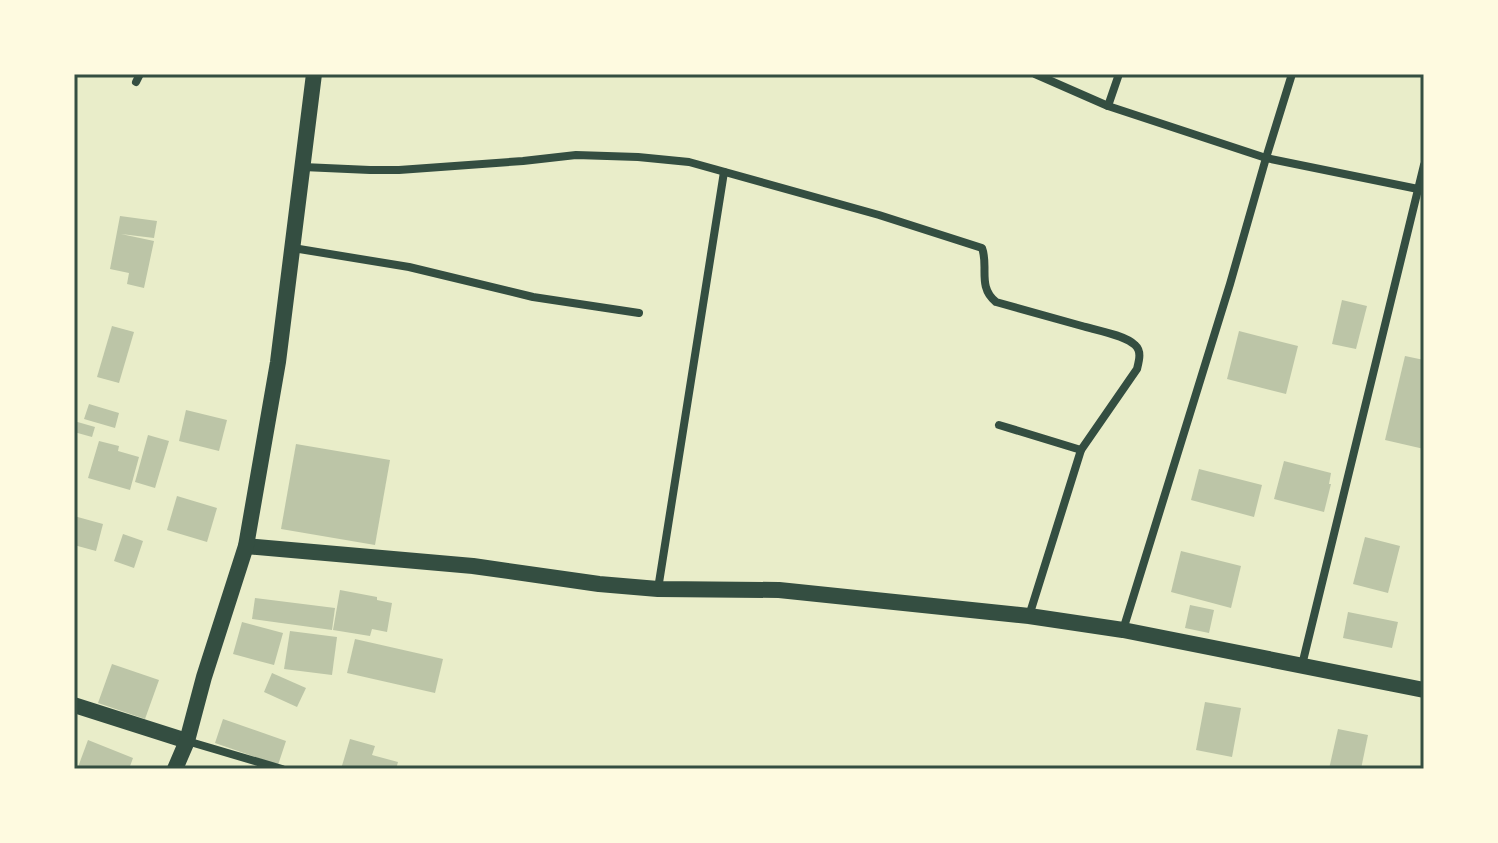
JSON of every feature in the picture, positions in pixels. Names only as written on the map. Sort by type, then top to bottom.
[{"type":"main road","points":[[175,769],[187,741],[246,546],[278,362],[314,74]]},
{"type":"main road","points":[[246,546],[473,566],[599,584],[658,589],[779,590],[1029,616],[1123,630],[1424,690]]},
{"type":"main road","points":[[74,705],[187,741]]},
{"type":"street","points":[[1035,74],[1108,106],[1266,158],[1418,189]]},
{"type":"street","points":[[1108,106],[1119,74]]},
{"type":"street","points":[[1123,630],[1292,74]]},
{"type":"street","points":[[302,167],[399,170],[576,155],[689,162],[879,215],[982,248],[984,284],[989,296],[996,302],[1126,340],[1137,346],[1139,361],[1137,369],[1081,450],[1029,616]]},
{"type":"street","points":[[1302,667],[1424,165]]},
{"type":"street","points":[[658,589],[724,172]]},
{"type":"street","points":[[292,248],[409,267],[533,297],[639,313]]},
{"type":"street","points":[[999,425],[1081,450]]},
{"type":"street","points":[[187,741],[282,769]]},
{"type":"building","points":[[120,216],[157,221],[154,238],[121,234],[154,241],[144,288],[127,284],[129,273],[110,269]]},
{"type":"building","points":[[1342,300],[1367,306],[1356,349],[1332,344]]},
{"type":"building","points":[[112,326],[134,332],[119,383],[97,377]]},
{"type":"building","points":[[1239,331],[1298,346],[1286,394],[1227,379]]},
{"type":"building","points":[[1405,356],[1424,360],[1424,449],[1385,440]]},
{"type":"building","points":[[89,404],[119,413],[115,428],[84,419]]},
{"type":"building","points":[[186,410],[227,420],[219,451],[179,441]]},
{"type":"building","points":[[74,421],[95,427],[92,437],[74,432]]},
{"type":"building","points":[[148,435],[169,441],[155,488],[135,482]]},
{"type":"building","points":[[99,441],[119,446],[118,451],[139,457],[130,490],[88,478]]},
{"type":"building","points":[[296,444],[390,460],[375,545],[281,529]]},
{"type":"building","points":[[1284,461],[1331,473],[1324,512],[1274,499]]},
{"type":"building","points":[[1199,469],[1262,485],[1254,517],[1191,500]]},
{"type":"building","points":[[177,496],[217,508],[207,542],[167,530]]},
{"type":"building","points":[[74,516],[103,524],[96,551],[74,545]]},
{"type":"building","points":[[123,534],[143,541],[134,568],[114,561]]},
{"type":"building","points":[[1365,537],[1400,546],[1388,593],[1353,584]]},
{"type":"building","points":[[1181,551],[1241,566],[1231,608],[1171,592]]},
{"type":"building","points":[[340,590],[392,603],[387,632],[372,629],[370,636],[333,630]]},
{"type":"building","points":[[255,598],[335,608],[332,630],[252,619]]},
{"type":"building","points":[[1190,605],[1214,610],[1209,633],[1185,628]]},
{"type":"building","points":[[1348,612],[1398,622],[1392,648],[1343,638]]},
{"type":"building","points":[[242,622],[283,633],[274,665],[233,654]]},
{"type":"building","points":[[290,631],[337,637],[332,675],[284,669]]},
{"type":"building","points":[[355,639],[443,659],[435,693],[347,673]]},
{"type":"building","points":[[112,664],[159,680],[145,719],[98,703]]},
{"type":"building","points":[[272,673],[306,688],[297,707],[264,692]]},
{"type":"building","points":[[1205,702],[1241,708],[1232,757],[1196,750]]},
{"type":"building","points":[[223,719],[286,741],[278,765],[215,743]]},
{"type":"building","points":[[1338,729],[1368,735],[1361,769],[1329,769]]},
{"type":"building","points":[[350,739],[375,746],[372,755],[398,762],[396,769],[341,769]]},
{"type":"building","points":[[88,740],[133,758],[129,769],[78,767]]}]
